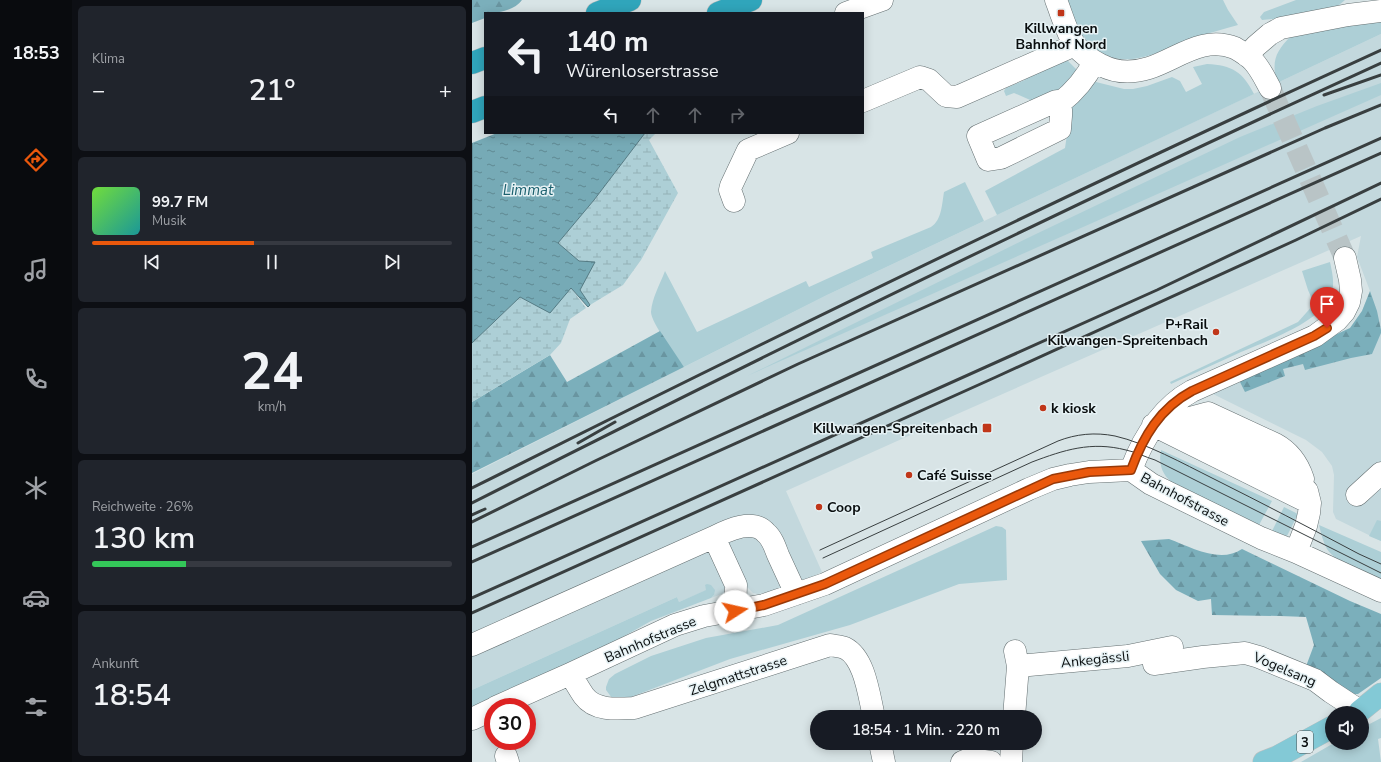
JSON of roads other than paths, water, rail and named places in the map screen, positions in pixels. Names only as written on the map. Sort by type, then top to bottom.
[{"type":"highway","points":[[600,12],[630,0]]},
{"type":"highway","points":[[720,12],[750,0]]},
{"type":"highway","points":[[472,63],[484,58]]},
{"type":"highway","points":[[472,112],[484,107]]},
{"type":"main road","points":[[1366,706],[1381,694]]},
{"type":"main road","points":[[1369,708],[1381,703]]},
{"type":"main road","name":"3","points":[[1271,760],[1325,731]]},
{"type":"street","points":[[849,12],[882,0]]},
{"type":"street","points":[[1056,0],[1075,45],[1085,56],[1106,68],[1121,71],[1135,71],[1150,68],[1186,51],[1211,44],[1231,47],[1247,56],[1259,68],[1270,88]]},
{"type":"street","points":[[1247,56],[1270,34],[1281,28],[1350,7],[1381,11]]},
{"type":"street","points":[[864,101],[920,77],[928,80],[946,96],[957,97],[1075,45]]},
{"type":"street","points":[[1060,103],[1069,96],[1087,75],[1094,62]]},
{"type":"street","points":[[734,201],[730,190],[731,186],[748,150],[786,134]]},
{"type":"street","points":[[1131,470],[1141,445],[1153,425],[1162,414],[1184,395],[1314,336],[1337,320],[1344,312],[1349,302],[1351,291],[1345,258]]},
{"type":"street","points":[[1153,425],[1182,420],[1280,468],[1309,497],[1309,513],[1306,526],[1296,552]]},
{"type":"street","points":[[1153,425],[1309,497]]},
{"type":"street","name":"Bahnhofstrasse","points":[[516,698],[676,625],[704,616],[764,605],[825,584],[1053,479],[1089,472],[1131,470],[1151,484],[1261,538],[1296,552],[1381,591]]},
{"type":"street","points":[[1357,495],[1381,473]]},
{"type":"street","points":[[472,645],[714,537],[741,527],[750,526],[762,529],[766,532],[770,537],[796,594]]},
{"type":"street","points":[[714,537],[736,585],[735,611]]},
{"type":"street","name":"Zelgmattstrasse","points":[[570,674],[585,697],[593,703],[607,709],[634,708],[830,645],[844,647],[853,653],[861,664],[872,710]]},
{"type":"street","name":"Ankegässli","points":[[1014,710],[1017,658],[1128,656],[1172,647]]},
{"type":"street","name":"Vogelsang","points":[[1154,664],[1245,653],[1259,657],[1315,680],[1351,706]]},
{"type":"street","points":[[472,719],[484,713]]},
{"type":"street","points":[[881,750],[884,762]]},
{"type":"street","points":[[1011,762],[1012,750]]},
{"type":"street","points":[[962,762],[969,759],[991,762]]},
{"type":"water","name":"Limmat","points":[[472,65],[484,134],[644,134],[594,200],[558,243],[579,261],[595,262],[580,290],[590,305],[588,307],[571,288],[550,313],[520,297],[472,343]]},
{"type":"tunnel","points":[[1270,88],[1345,258]]},
{"type":"tram line","points":[[820,550],[1058,441],[1079,435],[1100,434],[1127,439],[1165,454],[1381,564]]},
{"type":"tram line","points":[[823,558],[1032,462],[1078,448],[1101,446],[1130,451],[1155,460],[1381,573]]},
{"type":"railway","points":[[472,488],[1038,210],[1381,50]]},
{"type":"railway","points":[[472,503],[924,278],[1152,169],[1381,63]]},
{"type":"railway","points":[[1324,95],[1381,75]]},
{"type":"railway","points":[[472,522],[595,461],[798,364],[1325,128],[1381,105]]},
{"type":"railway","points":[[472,547],[1381,138]]},
{"type":"railway","points":[[472,562],[1381,153]]},
{"type":"railway","points":[[472,598],[1157,290],[1381,183]]},
{"type":"railway","points":[[472,613],[996,377],[1296,240],[1381,199]]},
{"type":"railway","points":[[578,443],[615,422]]},
{"type":"railway","points":[[472,515],[485,509]]},
{"type":"place","name":"Killwangen Bahnhof Nord","points":[[1061,13]]},
{"type":"place","name":"P+Rail Kilwangen-Spreitenbach","points":[[1216,332]]},
{"type":"place","name":"k kiosk","points":[[1043,408]]},
{"type":"place","name":"Killwangen-Spreitenbach","points":[[987,428]]},
{"type":"place","name":"Café Suisse","points":[[909,475]]},
{"type":"place","name":"Coop","points":[[819,507]]}]
